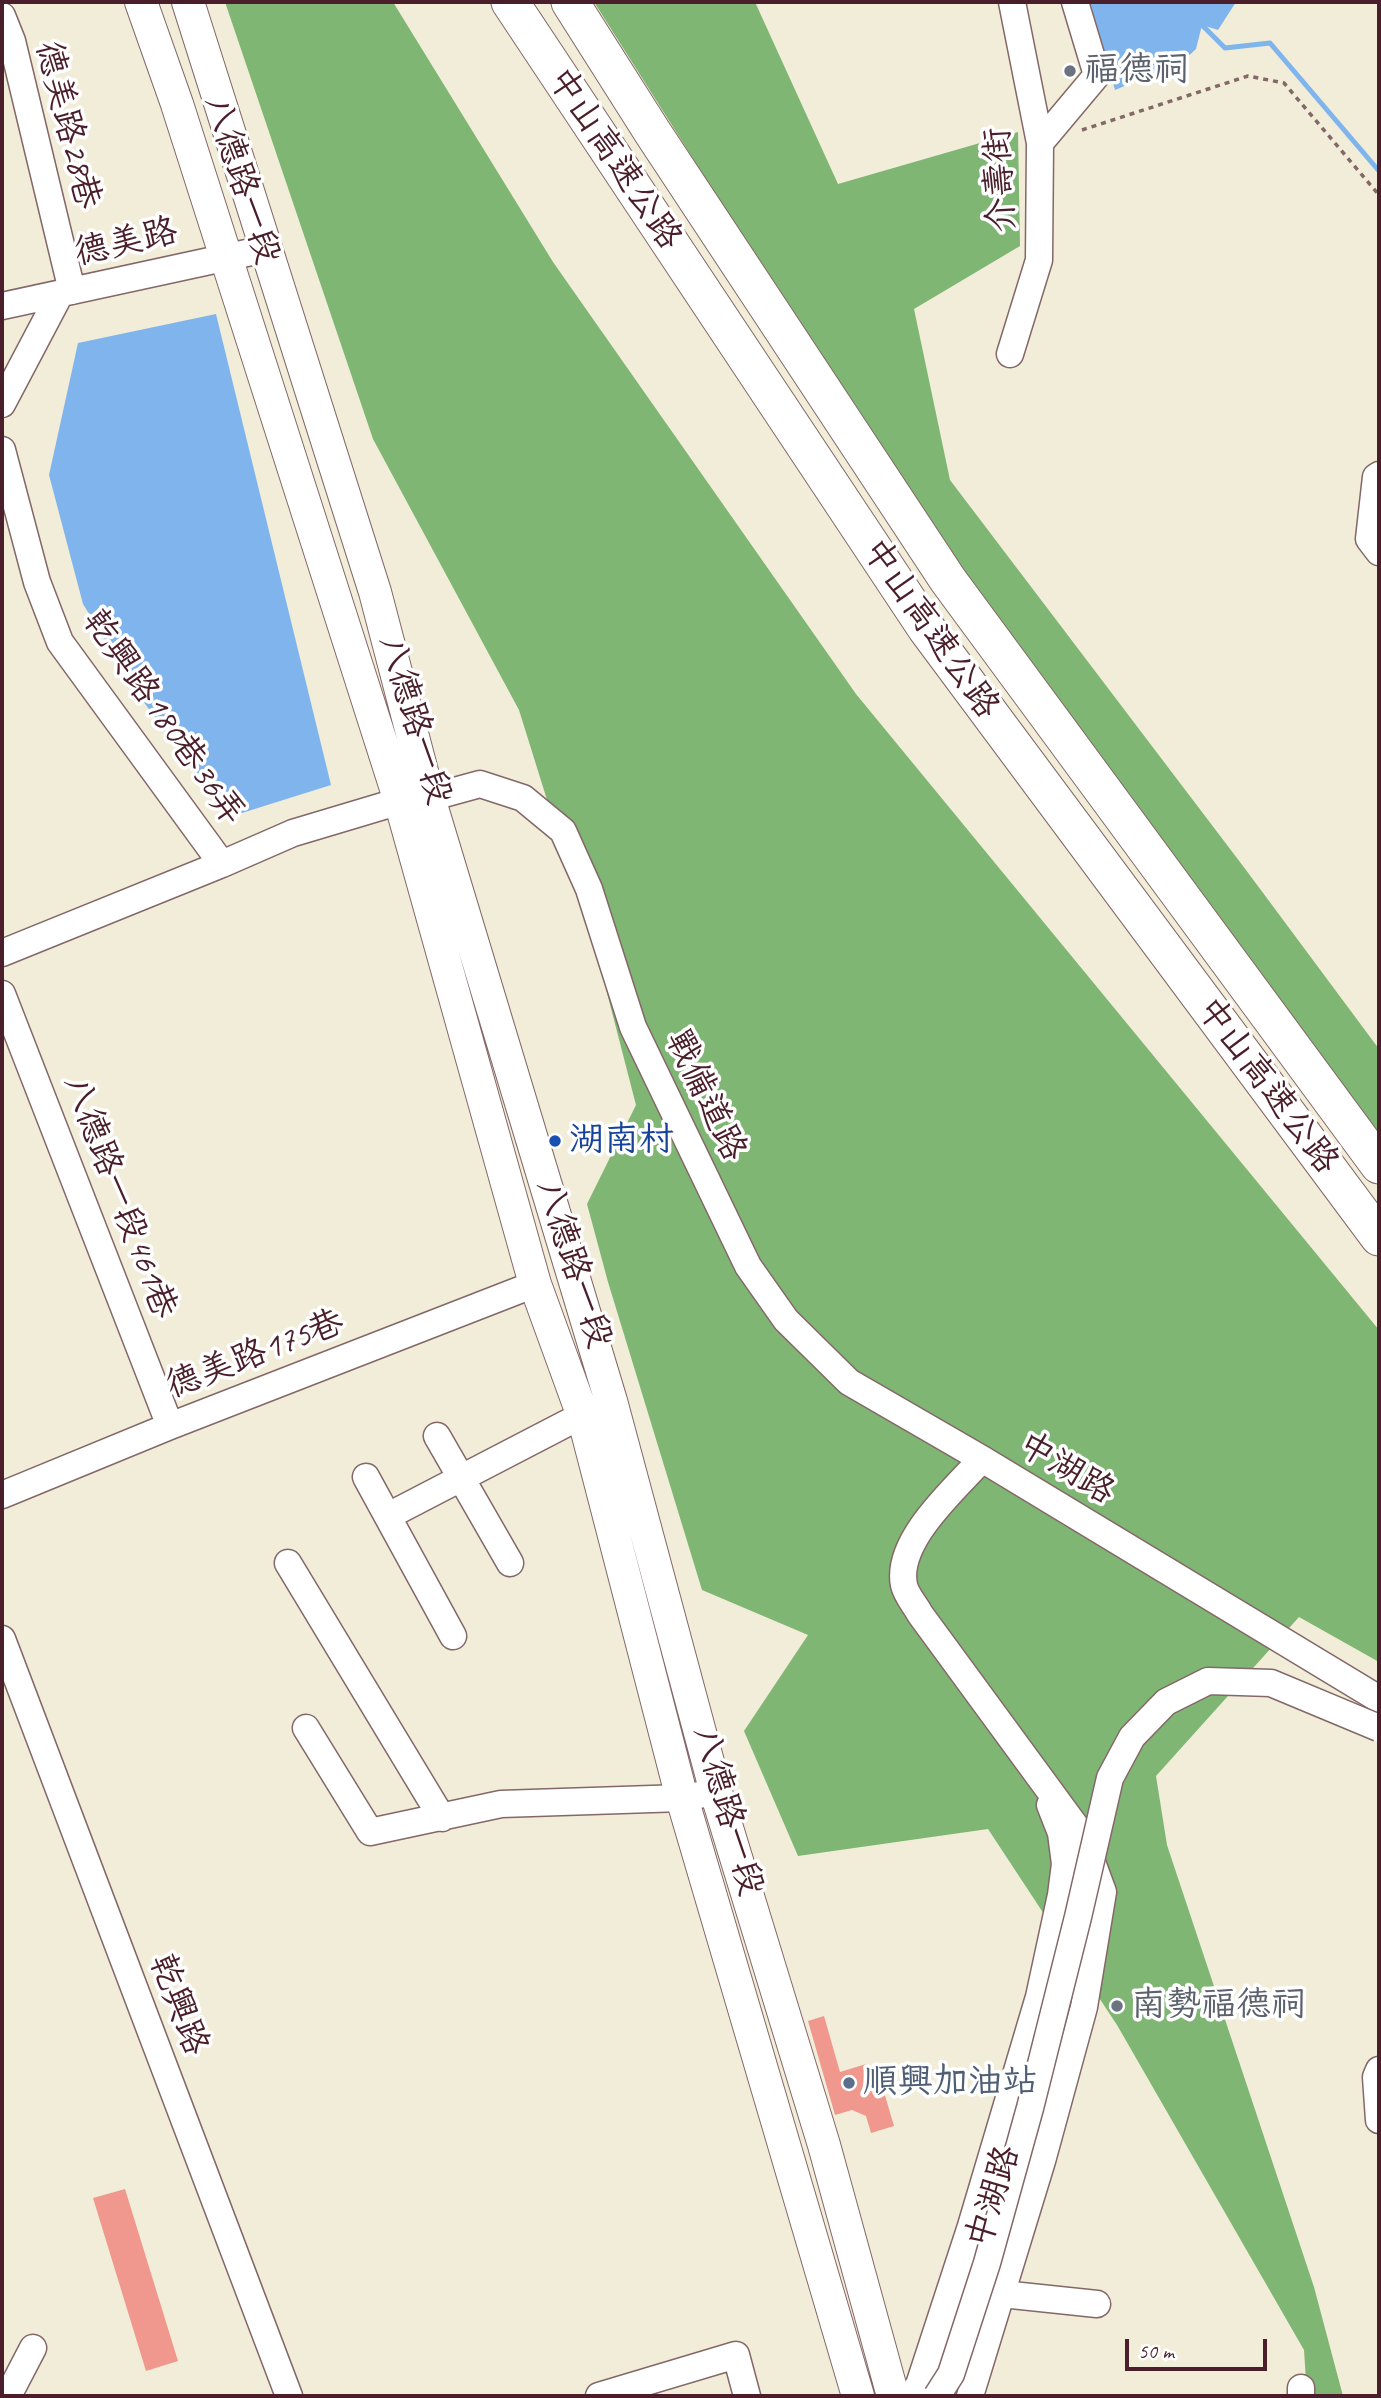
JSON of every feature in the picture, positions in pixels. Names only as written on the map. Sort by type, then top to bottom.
[{"type":"highway","name":"中山高速公路","points":[[510,2],[926,628],[1379,1237]]},
{"type":"highway","name":"中山高速公路","points":[[570,2],[653,133],[948,580],[1379,1165]]},
{"type":"main road","name":"八德路一段","points":[[141,2],[226,257],[414,799],[611,1401],[716,1791],[824,2145],[893,2396]]},
{"type":"main road","name":"八德路一段","points":[[188,2],[375,592],[414,799],[535,1284],[583,1416],[682,1798],[858,2396]]},
{"type":"street","name":"介壽街","points":[[1010,354],[1039,260],[1040,143],[1012,2]]},
{"type":"street","points":[[1040,143],[1097,75],[1075,2]]},
{"type":"street","name":"德美路28巷","points":[[2,16],[12,41],[66,292]]},
{"type":"street","name":"德美路","points":[[2,306],[265,248]]},
{"type":"street","points":[[2,404],[66,292]]},
{"type":"street","name":"乾興路180巷36弄","points":[[2,450],[37,582],[60,642],[222,864]]},
{"type":"street","points":[[1379,475],[1376,477],[1369,539],[1379,552]]},
{"type":"street","name":"戰備道路","points":[[414,799],[480,784],[523,798],[563,831],[589,889],[633,1027],[748,1266],[786,1320],[849,1382],[982,1459]]},
{"type":"street","points":[[2,953],[293,833],[414,799]]},
{"type":"street","name":"八德路一段461巷","points":[[2,994],[170,1426]]},
{"type":"street","name":"德美路175巷","points":[[2,1495],[170,1426],[535,1284]]},
{"type":"street","points":[[388,1516],[611,1401]]},
{"type":"street","points":[[437,1436],[510,1563]]},
{"type":"street","name":"中湖路","points":[[970,2396],[1041,2167],[1082,2012],[1103,1892],[1082,1835],[920,1614],[904,1586],[905,1558],[919,1532],[982,1459],[1379,1699]]},
{"type":"street","points":[[366,1477],[453,1636]]},
{"type":"street","points":[[288,1563],[442,1818]]},
{"type":"street","name":"乾興路","points":[[2,1639],[289,2396]]},
{"type":"street","points":[[937,2396],[951,2374],[987,2263],[1033,2096],[1111,1778],[1132,1737],[1166,1702],[1208,1681],[1271,1683],[1379,1728]]},
{"type":"street","points":[[306,1728],[370,1832],[501,1804],[682,1798],[716,1791]]},
{"type":"street","name":"中湖路","points":[[911,2396],[919,2385],[1038,2001],[1062,1895],[1065,1864],[1061,1833],[1042,1783]]},
{"type":"street","points":[[1038,2001],[1082,2012]]},
{"type":"street","points":[[1379,2070],[1376,2077],[1379,2120]]},
{"type":"street","points":[[995,2140],[1041,2167]]},
{"type":"street","points":[[1002,2294],[1097,2304]]},
{"type":"street","points":[[8,2396],[33,2348]]},
{"type":"street","points":[[599,2396],[736,2355],[747,2396]]},
{"type":"path","points":[[1079,130],[1248,76],[1284,83],[1379,195]]},
{"type":"green space","points":[[225,2],[393,2],[553,262],[856,694],[1379,1330],[1379,1662],[1299,1617],[1156,1776],[1167,1845],[1314,2287],[1343,2396],[1307,2396],[1304,2350],[1117,2025],[988,1829],[798,1856],[744,1731],[808,1635],[702,1590],[608,1282],[587,1204],[636,1105],[606,989],[519,710],[373,439]]},
{"type":"green space","points":[[594,2],[755,2],[838,184],[1018,132],[1020,246],[914,309],[950,480],[1379,1049],[1379,1138],[907,497]]},
{"type":"water","points":[[1090,2],[1236,2],[1218,30],[1202,25],[1196,49],[1182,62],[1115,90]]},
{"type":"water","points":[[216,314],[331,785],[226,818],[141,698],[83,604],[49,475],[78,343]]},
{"type":"building","name":"順興加油站","points":[[824,2016],[840,2072],[866,2064],[874,2092],[884,2092],[894,2126],[871,2133],[866,2116],[852,2110],[835,2115],[808,2021]]},
{"type":"building","points":[[125,2189],[178,2361],[146,2371],[93,2198]]},
{"type":"waterway","points":[[1202,25],[1225,48],[1270,43],[1379,171]]},
{"type":"place","name":"福德祠","points":[[1070,71]]},
{"type":"place","name":"湖南村","points":[[555,1141]]},
{"type":"place","name":"南勢福德祠","points":[[1117,2006]]},
{"type":"place","name":"順興加油站","points":[[849,2083]]}]
